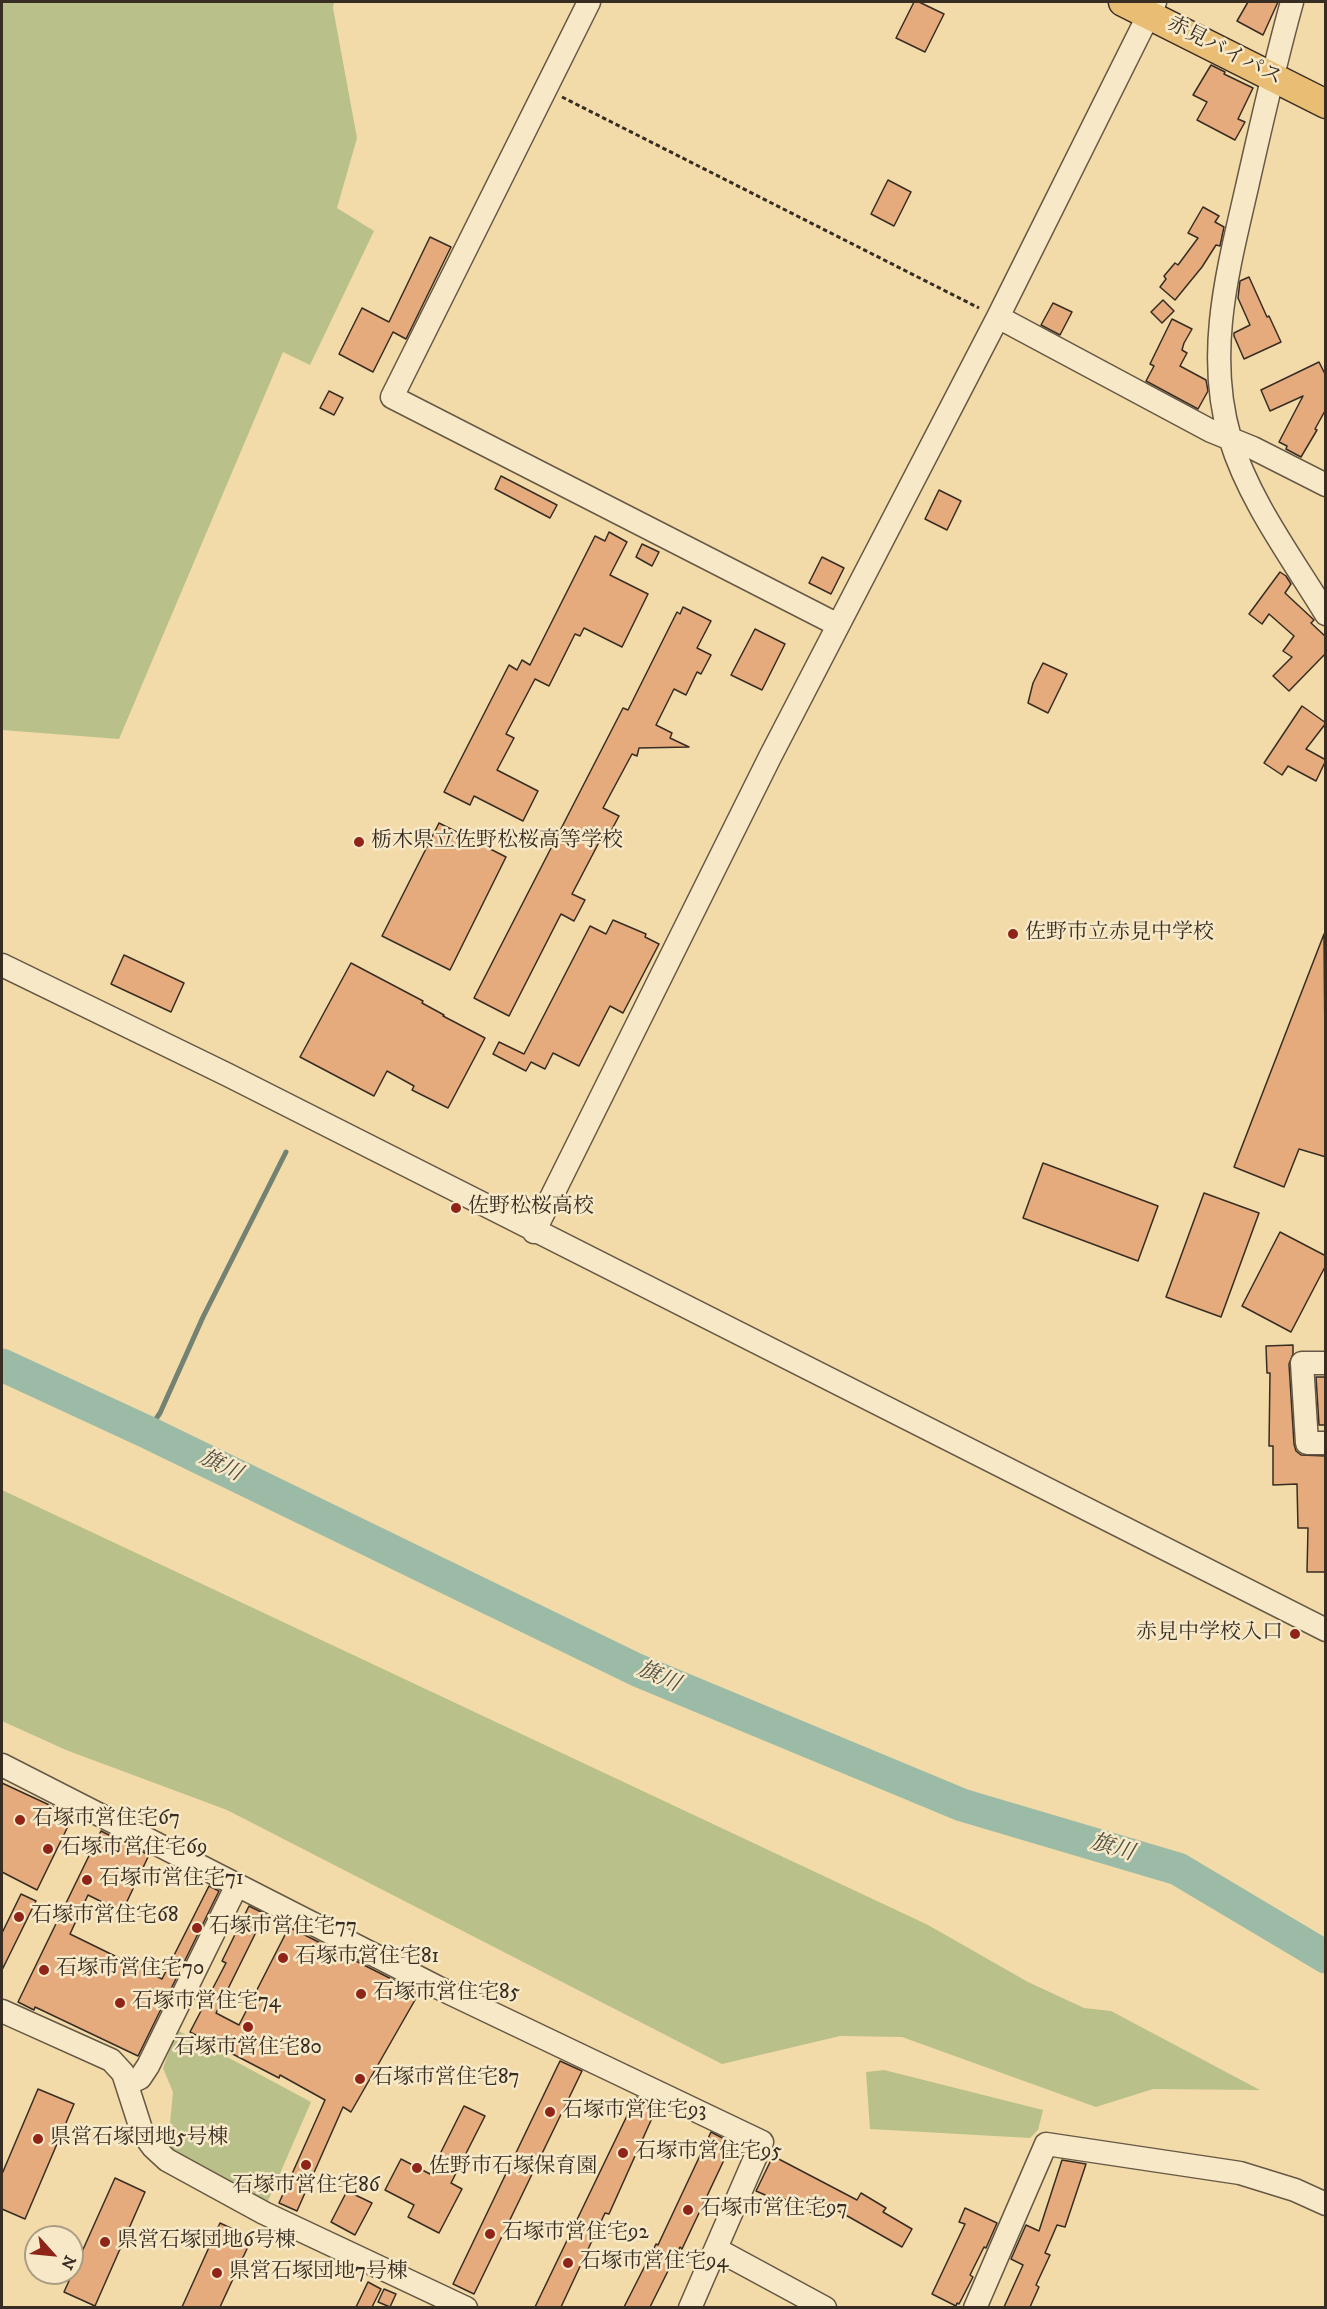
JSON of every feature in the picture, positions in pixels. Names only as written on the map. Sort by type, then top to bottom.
[{"type":"main road","name":"赤見バイパス","points":[[1123,2],[1152,8],[1326,104]]},
{"type":"street","points":[[589,2],[392,397],[838,625]]},
{"type":"street","points":[[1292,2],[1272,76],[1224,287],[1218,355],[1231,438],[1259,504],[1326,614]]},
{"type":"street","points":[[534,1232],[838,625],[998,317],[1152,8]]},
{"type":"street","points":[[998,317],[1211,431],[1231,438],[1326,485]]},
{"type":"street","points":[[2,965],[228,1075],[534,1232],[1326,1630]]},
{"type":"street","points":[[1326,1363],[1302,1363],[1307,1443],[1326,1443]]},
{"type":"street","points":[[2,1765],[436,1987],[762,2142],[690,2307]]},
{"type":"street","points":[[127,2084],[140,2078],[148,2066],[237,1885]]},
{"type":"street","points":[[2,2011],[111,2061],[123,2073],[142,2132],[167,2160],[264,2213],[466,2307]]},
{"type":"street","points":[[975,2307],[1046,2144],[1240,2173],[1294,2190],[1326,2204]]},
{"type":"street","points":[[716,2249],[825,2307]]},
{"type":"path","points":[[545,88],[998,317]]},
{"type":"green space","points":[[2,2],[334,2],[333,8],[357,138],[337,208],[374,231],[310,365],[283,352],[119,739],[2,730]]},
{"type":"green space","points":[[2,1490],[928,1925],[1028,1982],[1084,2008],[1111,2011],[1260,2090],[1153,2089],[1096,2107],[902,2037],[840,2036],[722,2064],[227,1810],[66,1750],[2,1721]]},
{"type":"green space","points":[[177,2030],[311,2102],[268,2201],[173,2152],[168,2144],[173,2092],[163,2068]]},
{"type":"green space","points":[[884,2070],[1043,2110],[1038,2130],[1030,2138],[870,2129],[866,2072]]},
{"type":"building","points":[[914,2],[919,2],[944,14],[925,52],[896,38]]},
{"type":"building","points":[[1248,2],[1278,2],[1263,35],[1237,21]]},
{"type":"building","points":[[1211,65],[1253,88],[1238,119],[1245,122],[1235,140],[1197,120],[1207,102],[1193,95]]},
{"type":"building","points":[[888,180],[911,192],[894,226],[871,214]]},
{"type":"building","points":[[1203,207],[1219,216],[1215,222],[1224,227],[1220,246],[1216,245],[1202,267],[1175,300],[1160,287],[1166,279],[1164,276],[1175,263],[1178,265],[1198,238],[1188,233]]},
{"type":"building","points":[[430,237],[451,247],[406,339],[393,332],[373,372],[339,354],[362,308],[389,322]]},
{"type":"building","points":[[1249,277],[1281,342],[1244,359],[1234,333],[1250,325],[1238,298],[1240,281]]},
{"type":"building","points":[[1163,300],[1174,311],[1162,323],[1151,312]]},
{"type":"building","points":[[1053,303],[1072,312],[1060,335],[1041,325]]},
{"type":"building","points":[[1172,319],[1192,329],[1184,343],[1182,350],[1187,353],[1180,366],[1206,380],[1208,391],[1198,409],[1146,381],[1154,366],[1150,364]]},
{"type":"building","points":[[1319,362],[1326,376],[1326,409],[1301,457],[1286,449],[1287,446],[1279,442],[1303,396],[1270,411],[1261,390]]},
{"type":"building","points":[[329,391],[343,398],[334,415],[320,408]]},
{"type":"building","points":[[501,476],[557,505],[550,518],[495,489]]},
{"type":"building","points":[[939,490],[961,501],[947,530],[925,519]]},
{"type":"building","points":[[609,532],[627,542],[610,575],[648,594],[622,647],[584,628],[580,636],[575,634],[549,686],[535,679],[506,734],[514,738],[497,770],[538,791],[523,821],[474,796],[470,805],[444,792],[509,665],[517,670],[522,660],[530,665],[595,536],[605,541]]},
{"type":"building","points":[[642,544],[659,552],[652,566],[636,557]]},
{"type":"building","points":[[822,557],[844,568],[831,594],[809,583]]},
{"type":"building","points":[[1280,572],[1291,584],[1285,593],[1314,620],[1311,623],[1326,637],[1326,653],[1289,691],[1273,676],[1292,657],[1283,651],[1294,636],[1269,614],[1262,624],[1249,614]]},
{"type":"building","points":[[683,607],[711,621],[697,648],[711,655],[701,674],[697,672],[686,695],[674,689],[656,725],[672,733],[670,738],[689,747],[639,748],[637,756],[632,754],[603,808],[619,816],[611,831],[606,829],[572,894],[585,900],[574,921],[561,914],[509,1016],[474,998],[623,708],[628,710],[677,612],[680,614]]},
{"type":"building","points":[[755,629],[785,644],[762,690],[731,675]]},
{"type":"building","points":[[1043,663],[1067,674],[1048,713],[1028,703],[1033,683]]},
{"type":"building","points":[[1302,706],[1326,723],[1306,749],[1326,760],[1316,781],[1288,766],[1282,775],[1264,763]]},
{"type":"building","points":[[439,823],[506,857],[450,970],[382,936]]},
{"type":"building","points":[[613,920],[646,934],[645,937],[659,944],[623,1013],[610,1006],[579,1066],[553,1053],[545,1069],[531,1062],[526,1071],[493,1054],[499,1042],[524,1054],[590,926],[606,934]]},
{"type":"building","points":[[1324,934],[1326,1157],[1299,1149],[1284,1187],[1234,1167]]},
{"type":"building","points":[[124,955],[184,983],[171,1012],[111,984]]},
{"type":"building","points":[[351,963],[423,1001],[422,1003],[443,1016],[485,1038],[448,1108],[412,1090],[414,1086],[387,1071],[374,1096],[300,1057]]},
{"type":"building","points":[[1043,1163],[1158,1206],[1138,1261],[1023,1218]]},
{"type":"building","points":[[1204,1193],[1259,1213],[1221,1317],[1166,1297]]},
{"type":"building","points":[[1280,1232],[1326,1256],[1326,1265],[1291,1332],[1242,1306]]},
{"type":"building","points":[[1293,1345],[1293,1354],[1289,1364],[1296,1451],[1301,1455],[1326,1456],[1326,1572],[1307,1572],[1308,1528],[1298,1528],[1297,1484],[1273,1485],[1273,1446],[1269,1446],[1270,1373],[1267,1373],[1266,1346]]},
{"type":"building","points":[[1316,1377],[1326,1377],[1326,1425],[1319,1425]]},
{"type":"building","points":[[2,1783],[73,1816],[37,1890],[2,1872]]},
{"type":"building","points":[[101,1831],[149,1855],[122,1912],[88,1895],[70,1934],[162,1979],[209,1886],[219,1891],[138,2056],[35,2007],[34,2010],[18,2002]]},
{"type":"building","name":"石塚市営住宅68","points":[[21,1894],[36,1901],[2,1970],[2,1933]]},
{"type":"building","points":[[249,1906],[265,1914],[216,2013],[239,2025],[289,1927],[419,1993],[351,2112],[343,2107],[297,2211],[279,2203],[325,2100],[280,2075],[279,2078],[190,2032],[226,1963],[222,1961]]},
{"type":"building","points":[[560,2061],[582,2071],[474,2294],[453,2284]]},
{"type":"building","name":"県営石塚団地5号棟","points":[[38,2089],[74,2104],[25,2219],[2,2209],[2,2174]]},
{"type":"building","points":[[636,2097],[657,2107],[609,2214],[605,2213],[561,2307],[535,2307]]},
{"type":"building","points":[[464,2106],[485,2116],[451,2183],[462,2189],[439,2233],[408,2217],[414,2205],[385,2190],[401,2159],[430,2174]]},
{"type":"building","name":"石塚市営住宅97","points":[[711,2132],[732,2143],[682,2249],[680,2247],[650,2307],[624,2307],[656,2244],[658,2245]]},
{"type":"building","points":[[773,2156],[857,2200],[861,2193],[886,2208],[883,2212],[912,2229],[902,2247],[828,2205],[822,2218],[782,2198],[779,2201],[756,2191]]},
{"type":"building","points":[[1062,2160],[1086,2164],[1065,2227],[1057,2225],[1045,2253],[1050,2255],[1036,2285],[1039,2287],[1030,2307],[1004,2307],[1023,2265],[1011,2259],[1026,2225],[1039,2231]]},
{"type":"building","name":"県営石塚団地6号棟","points":[[115,2178],[145,2192],[95,2306],[64,2292],[67,2285],[84,2285],[84,2247]]},
{"type":"building","points":[[347,2191],[372,2203],[355,2235],[331,2222]]},
{"type":"building","points":[[965,2208],[997,2223],[970,2275],[973,2277],[956,2306],[932,2294],[965,2224],[959,2222]]},
{"type":"building","name":"県営石塚団地7号棟","points":[[220,2223],[252,2238],[220,2307],[182,2307]]},
{"type":"building","points":[[368,2282],[381,2289],[372,2307],[356,2307]]},
{"type":"building","points":[[384,2289],[396,2294],[390,2307],[378,2302]]},
{"type":"waterway","points":[[147,1432],[160,1413],[203,1317],[286,1152]]},
{"type":"waterway","name":"旗川","points":[[2,1365],[147,1432],[637,1670],[962,1805],[1178,1869],[1326,1957]]},
{"type":"place","name":"栃木県立佐野松桜高等学校","points":[[359,842]]},
{"type":"place","name":"佐野市立赤見中学校","points":[[1013,934]]},
{"type":"place","name":"佐野松桜高校","points":[[456,1208]]},
{"type":"place","name":"赤見中学校入口","points":[[1295,1634]]},
{"type":"place","name":"石塚市営住宅67","points":[[20,1820]]},
{"type":"place","name":"石塚市営住宅69","points":[[48,1849]]},
{"type":"place","name":"石塚市営住宅71","points":[[87,1880]]},
{"type":"place","name":"石塚市営住宅68","points":[[19,1917]]},
{"type":"place","name":"石塚市営住宅77","points":[[197,1928]]},
{"type":"place","name":"石塚市営住宅81","points":[[283,1958]]},
{"type":"place","name":"石塚市営住宅70","points":[[44,1970]]},
{"type":"place","name":"石塚市営住宅85","points":[[361,1994]]},
{"type":"place","name":"石塚市営住宅74","points":[[120,2003]]},
{"type":"place","name":"石塚市営住宅80","points":[[248,2027]]},
{"type":"place","name":"石塚市営住宅87","points":[[360,2079]]},
{"type":"place","name":"石塚市営住宅93","points":[[550,2112]]},
{"type":"place","name":"県営石塚団地5号棟","points":[[38,2139]]},
{"type":"place","name":"石塚市営住宅95","points":[[623,2153]]},
{"type":"place","name":"石塚市営住宅86","points":[[306,2165]]},
{"type":"place","name":"佐野市石塚保育園","points":[[417,2168]]},
{"type":"place","name":"石塚市営住宅97","points":[[688,2210]]},
{"type":"place","name":"石塚市営住宅92","points":[[490,2234]]},
{"type":"place","name":"県営石塚団地6号棟","points":[[105,2242]]},
{"type":"place","name":"石塚市営住宅94","points":[[568,2263]]},
{"type":"place","name":"県営石塚団地7号棟","points":[[217,2273]]}]
